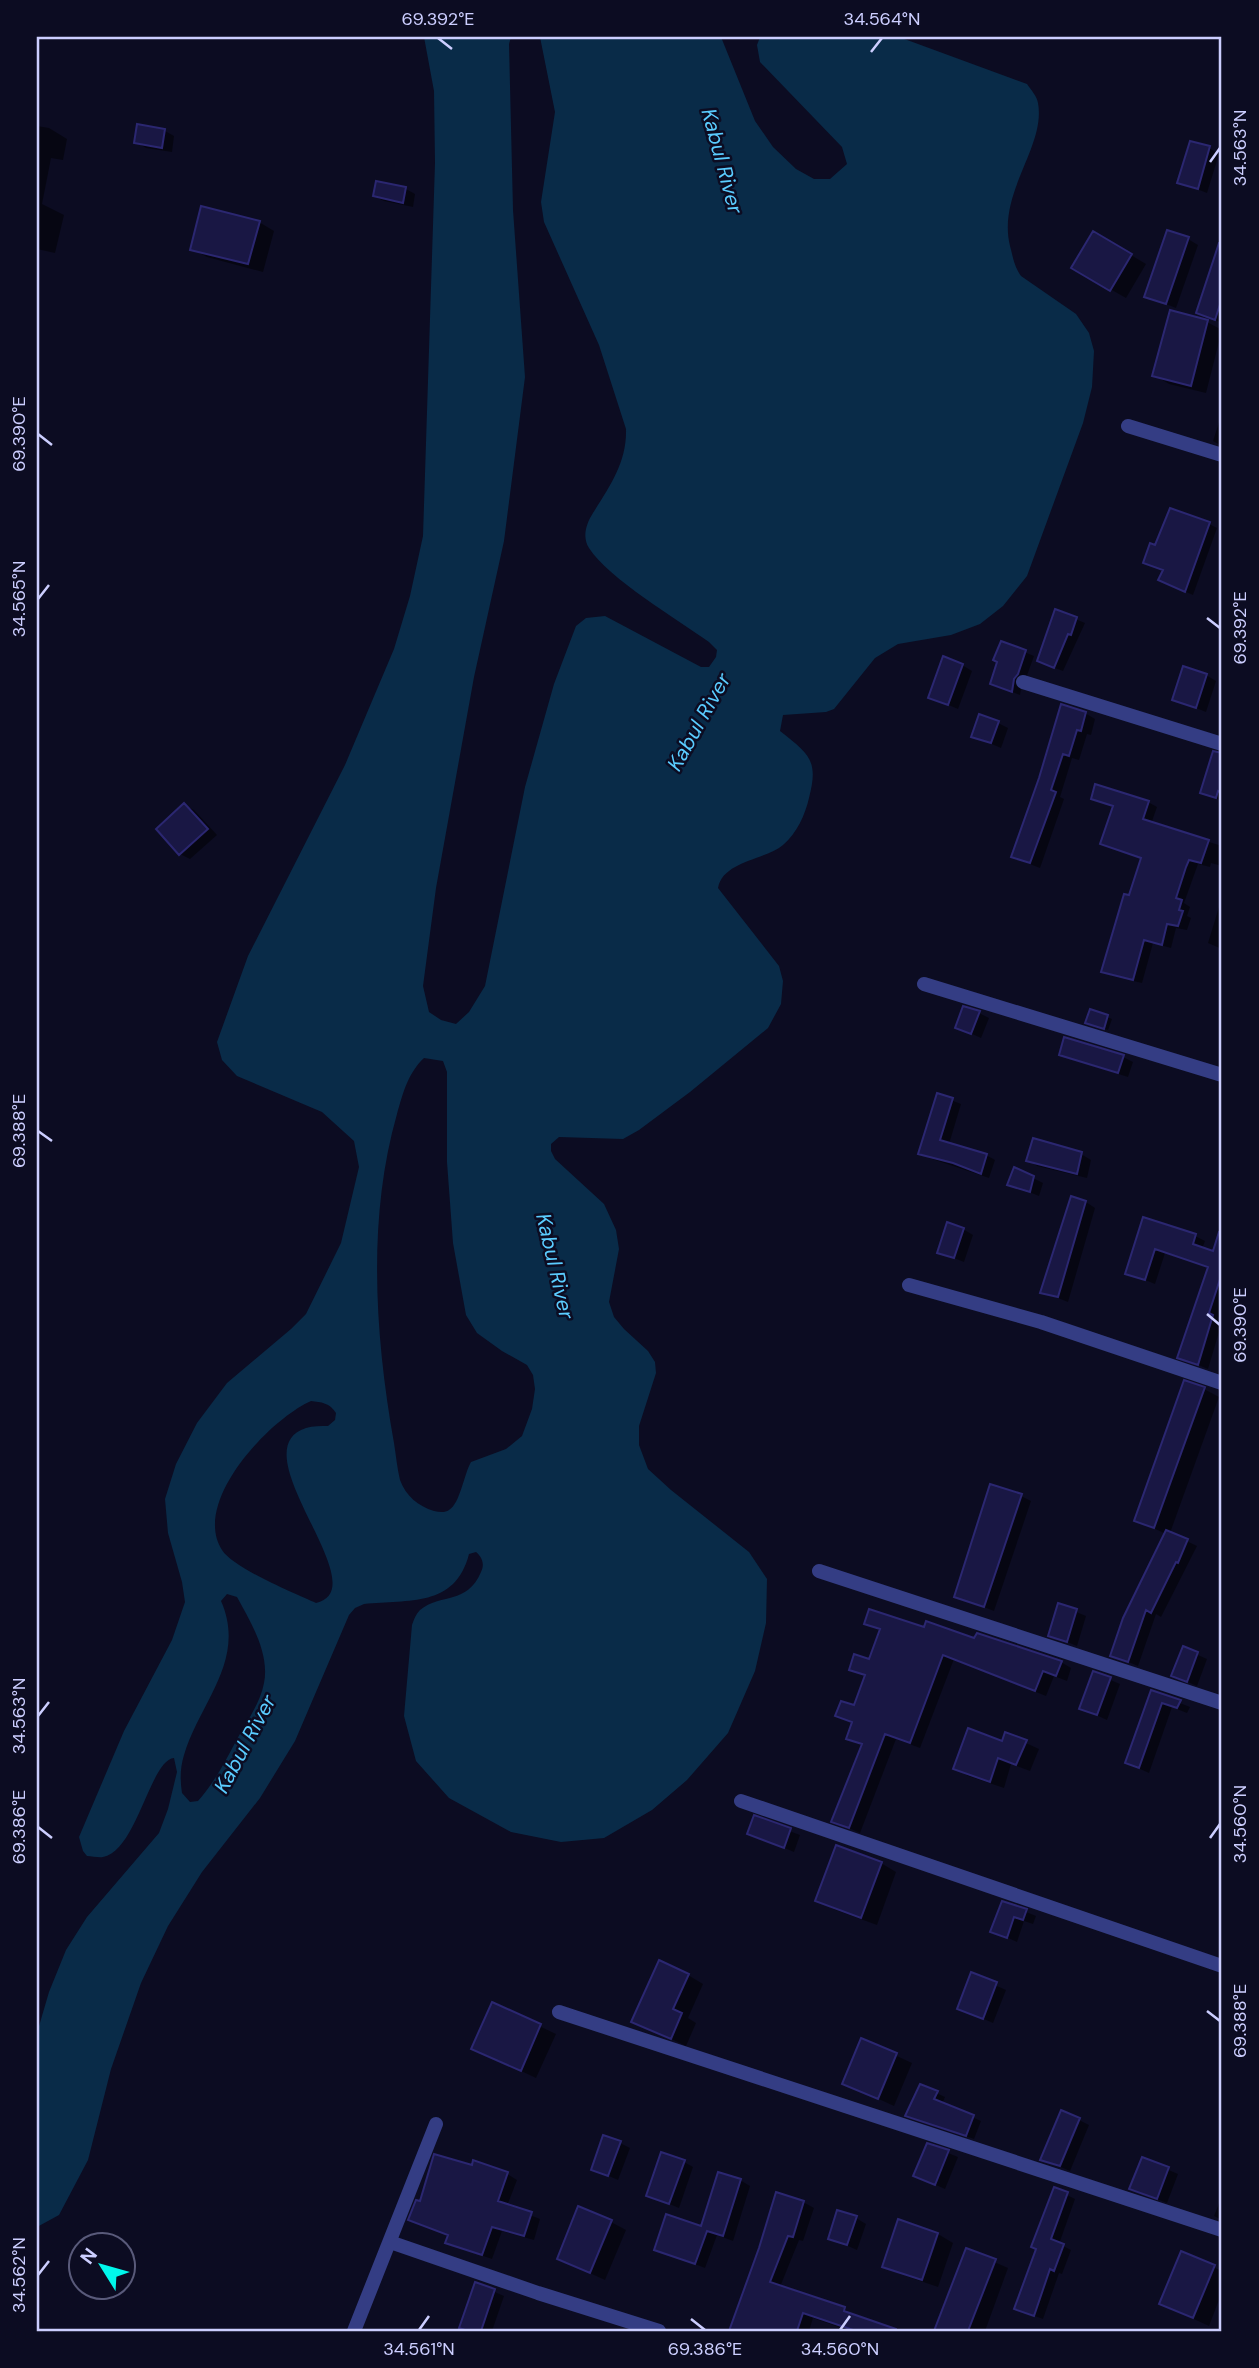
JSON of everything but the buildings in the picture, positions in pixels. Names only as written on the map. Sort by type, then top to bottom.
[{"type":"street","points":[[1128,426],[1222,455]]},
{"type":"street","points":[[1023,682],[1222,744]]},
{"type":"street","points":[[924,984],[1222,1075]]},
{"type":"street","points":[[909,1285],[1041,1322],[1222,1383]]},
{"type":"street","points":[[819,1571],[1222,1703]]},
{"type":"street","points":[[741,1801],[1222,1966]]},
{"type":"street","points":[[559,2012],[1222,2230]]},
{"type":"street","points":[[354,2331],[436,2124]]},
{"type":"street","points":[[390,2242],[659,2331]]},
{"type":"water","name":"Kabul River","points":[[424,37],[511,37],[513,210],[525,377],[504,541],[474,677],[436,888],[423,986],[429,1012],[441,1020],[456,1024],[469,1012],[485,986],[525,787],[554,684],[576,626],[586,618],[605,616],[701,667],[709,667],[717,650],[612,573],[587,544],[587,526],[620,463],[626,429],[599,345],[544,222],[541,202],[555,112],[540,37],[721,37],[755,121],[773,147],[796,169],[814,179],[830,179],[847,164],[842,147],[760,62],[757,45],[760,37],[899,37],[1027,84],[1037,100],[1039,120],[1010,207],[1010,246],[1021,276],[1076,314],[1089,333],[1094,351],[1092,387],[1083,423],[1027,576],[1003,606],[980,624],[951,635],[898,644],[875,658],[834,709],[783,715],[780,731],[805,752],[812,766],[812,785],[805,811],[796,829],[783,845],[736,866],[721,879],[718,888],[779,966],[783,981],[781,1004],[768,1028],[690,1092],[623,1139],[559,1137],[551,1144],[555,1159],[604,1204],[616,1230],[619,1249],[609,1302],[614,1317],[648,1351],[655,1362],[656,1373],[639,1426],[639,1445],[648,1469],[749,1552],[767,1579],[766,1623],[755,1671],[728,1733],[687,1780],[652,1810],[604,1838],[561,1842],[511,1832],[449,1798],[416,1761],[404,1716],[415,1617],[428,1605],[469,1589],[482,1569],[480,1556],[476,1552],[469,1554],[453,1584],[441,1592],[413,1600],[364,1604],[355,1608],[349,1615],[295,1741],[260,1798],[202,1872],[168,1926],[141,1983],[111,2069],[88,2160],[59,2215],[37,2227],[37,2033],[49,1992],[66,1950],[87,1917],[159,1833],[177,1772],[174,1758],[165,1763],[134,1824],[115,1851],[103,1857],[87,1856],[79,1837],[124,1731],[172,1640],[185,1602],[168,1533],[165,1499],[176,1464],[197,1423],[227,1383],[306,1314],[341,1243],[359,1167],[354,1141],[322,1112],[237,1076],[222,1060],[217,1042],[248,956],[345,765],[394,649],[410,596],[423,536],[435,163],[434,91]],"holes":[[[424,1058],[443,1061],[447,1072],[447,1162],[453,1243],[466,1315],[477,1333],[527,1365],[533,1375],[535,1389],[532,1409],[522,1436],[506,1449],[471,1462],[456,1502],[446,1512],[434,1511],[418,1503],[409,1496],[400,1480],[387,1402],[379,1320],[378,1236],[387,1154],[404,1091],[414,1070]],[[311,1401],[328,1405],[336,1413],[335,1420],[328,1426],[306,1428],[289,1441],[287,1463],[295,1489],[331,1573],[331,1592],[316,1603],[239,1565],[222,1550],[215,1531],[217,1509],[240,1464],[275,1425]],[[227,1594],[237,1597],[248,1616],[262,1649],[264,1683],[256,1706],[219,1772],[198,1801],[190,1802],[182,1793],[182,1765],[191,1736],[225,1662],[228,1622],[221,1601]]]}]
